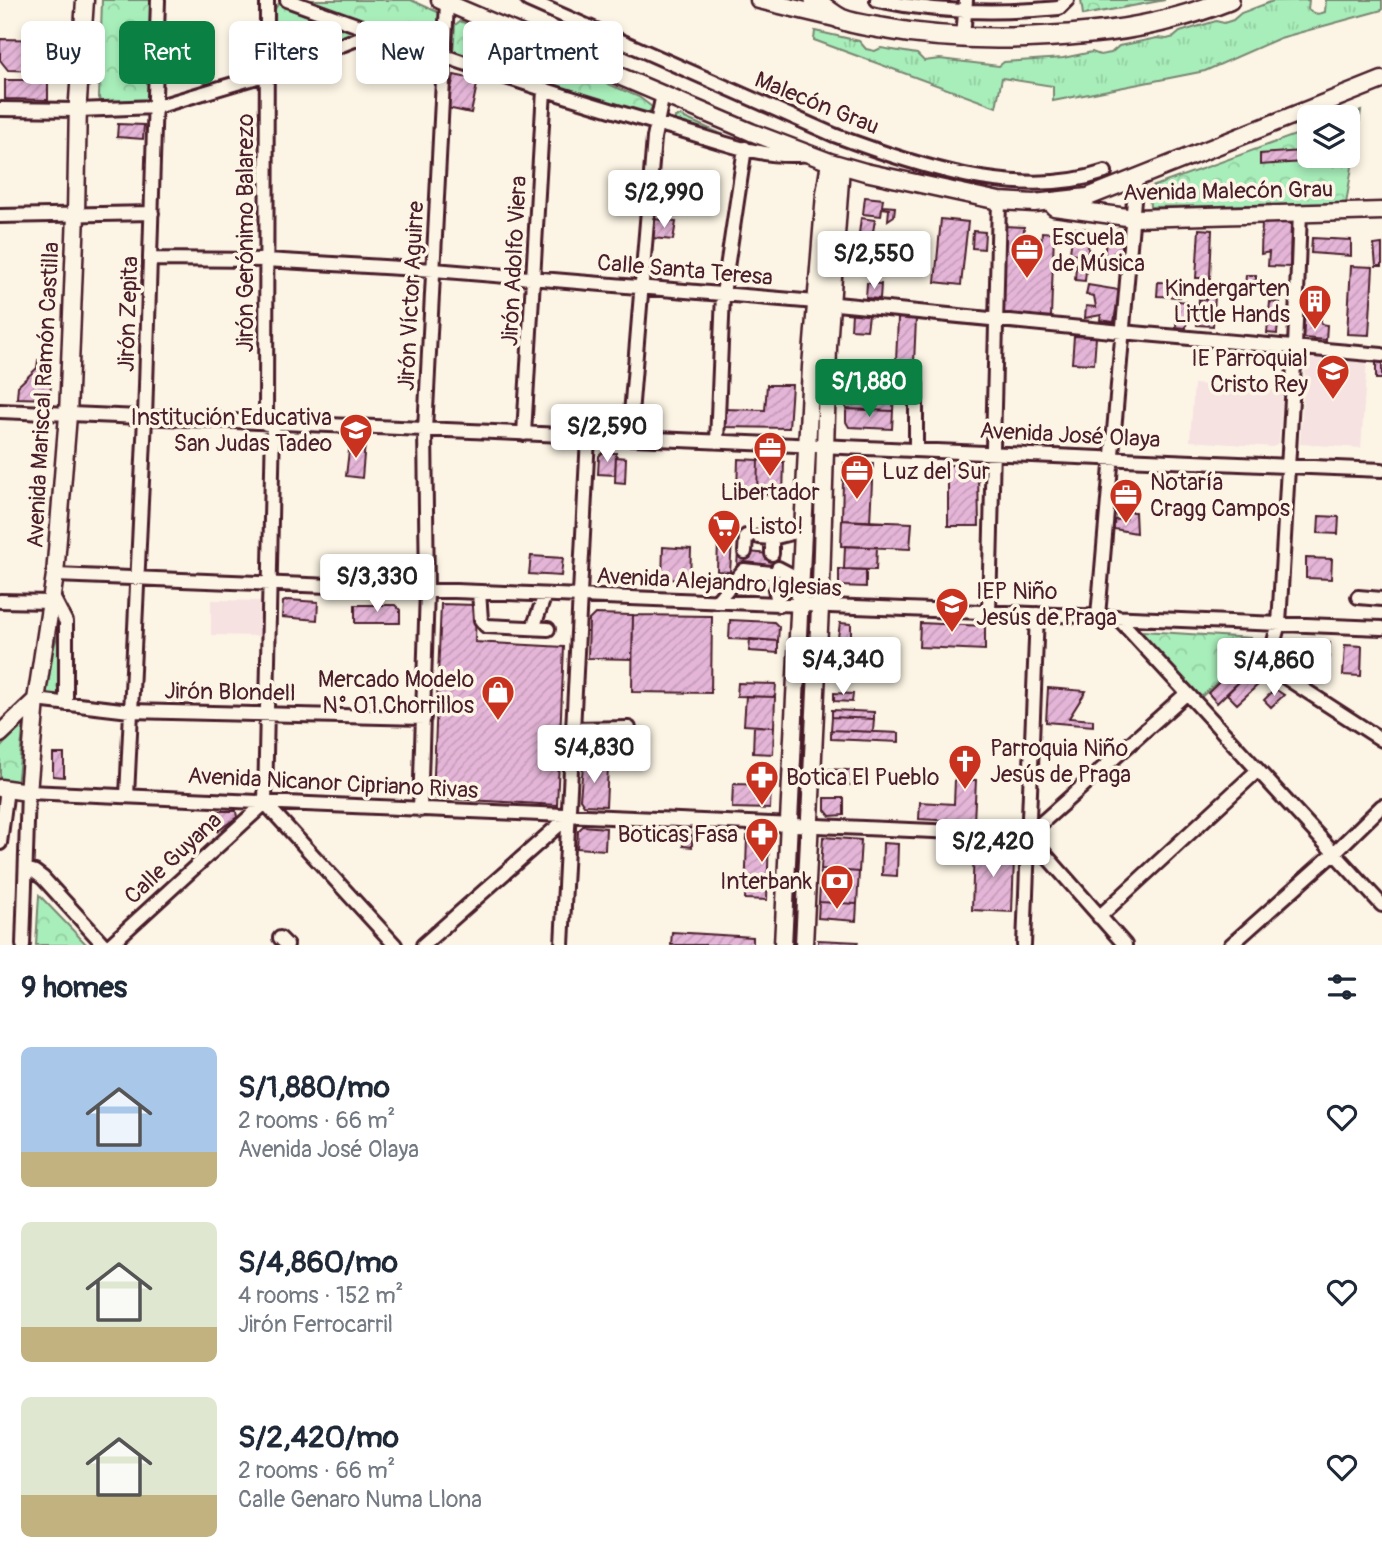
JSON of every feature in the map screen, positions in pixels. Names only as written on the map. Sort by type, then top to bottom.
[{"type":"highway","points":[[815,0],[842,19],[906,32],[963,38],[1091,33],[1162,20],[1229,0]]},
{"type":"main road","name":"Avenida Mariscal Ramón Castilla","points":[[28,792],[36,700],[55,575],[68,415],[78,110],[85,0]]},
{"type":"main road","points":[[759,0],[842,19]]},
{"type":"main road","points":[[444,2],[808,154],[836,164],[999,201],[1034,203],[1088,197],[1382,80]]},
{"type":"main road","points":[[804,945],[825,446],[825,194],[836,164]]},
{"type":"main road","name":"Avenida Malecón Grau","points":[[1034,203],[1134,218],[1382,211]]},
{"type":"main road","points":[[783,945],[807,446],[823,303]]},
{"type":"main road","points":[[0,734],[36,700]]},
{"type":"main road","name":"Avenida Nicanor Cipriano Rivas","points":[[3,789],[28,792]]},
{"type":"street","name":"Jirón Zepita","points":[[127,796],[145,418],[159,0]]},
{"type":"street","name":"Jirón Gerónimo Balarezo","points":[[267,0],[267,21]]},
{"type":"street","points":[[287,0],[356,25]]},
{"type":"street","name":"Malecón Grau","points":[[528,0],[817,128],[871,149],[932,167],[993,179],[1064,183],[1105,172]]},
{"type":"street","points":[[877,0],[912,8],[966,6],[1019,12],[1059,8],[1067,0]]},
{"type":"street","name":"Jirón Víctor Aguirre","points":[[444,2],[444,21]]},
{"type":"street","points":[[963,38],[966,6]]},
{"type":"street","points":[[449,59],[544,90],[745,148],[777,155],[808,154]]},
{"type":"street","points":[[0,109],[156,107],[233,84]]},
{"type":"street","name":"Jirón Gerónimo Balarezo","points":[[265,803],[269,584],[267,84]]},
{"type":"street","name":"Jirón Víctor Aguirre","points":[[420,810],[427,590],[425,430],[443,84]]},
{"type":"street","name":"Jirón Adolfo Viera","points":[[524,434],[544,90]]},
{"type":"street","points":[[629,438],[656,123],[663,94]]},
{"type":"street","points":[[717,442],[723,294],[745,148]]},
{"type":"street","points":[[1098,616],[1136,177]]},
{"type":"street","points":[[989,612],[999,201]]},
{"type":"street","points":[[1300,212],[1279,624],[1272,653],[1275,667],[1280,674],[1382,740]]},
{"type":"street","points":[[0,216],[152,213]]},
{"type":"street","name":"Calle Santa Teresa","points":[[150,259],[266,260],[434,270],[1382,355]]},
{"type":"street","points":[[916,385],[916,450]]},
{"type":"street","name":"Avenida José Olaya","points":[[0,411],[1382,470]]},
{"type":"street","points":[[562,945],[588,437]]},
{"type":"street","points":[[745,552],[747,536],[760,537],[804,530]]},
{"type":"street","points":[[760,537],[772,554]]},
{"type":"street","points":[[716,602],[744,568],[773,570],[801,580]]},
{"type":"street","points":[[773,570],[779,605]]},
{"type":"street","name":"Avenida Alejandro Iglesias","points":[[55,575],[1382,628]]},
{"type":"street","points":[[478,592],[481,620],[486,626],[548,629]]},
{"type":"street","points":[[533,628],[545,595]]},
{"type":"street","points":[[1358,597],[1382,598]]},
{"type":"street","points":[[0,601],[52,598],[66,622],[66,704]]},
{"type":"street","points":[[1024,945],[1037,614]]},
{"type":"street","points":[[1117,617],[1382,905]]},
{"type":"street","points":[[1028,835],[1187,693]]},
{"type":"street","name":"Jirón Blondell","points":[[36,700],[130,711],[424,718]]},
{"type":"street","points":[[573,729],[629,728]]},
{"type":"street","points":[[1099,917],[1258,770]]},
{"type":"street","points":[[0,843],[3,789]]},
{"type":"street","points":[[23,945],[28,792]]},
{"type":"street","name":"Avenida Nicanor Cipriano Rivas","points":[[28,792],[1028,835]]},
{"type":"street","points":[[265,803],[395,945]]},
{"type":"street","name":"Calle Guyana","points":[[110,945],[265,803]]},
{"type":"street","points":[[1231,945],[1382,806]]},
{"type":"street","points":[[423,945],[568,817]]},
{"type":"street","points":[[1028,835],[1125,945]]},
{"type":"street","points":[[26,869],[43,878],[104,945]]},
{"type":"shaded area","name":"IE Parroquial Cristo Rey","points":[[1306,354],[1367,359],[1361,448],[1300,444]]},
{"type":"shaded area","points":[[1194,384],[1283,391],[1279,442],[1273,447],[1190,441]]},
{"type":"shaded area","points":[[211,600],[264,601],[263,636],[211,635]]},
{"type":"green space","points":[[102,0],[154,0],[153,21],[119,21],[119,84],[151,84],[150,101],[146,104],[102,102],[99,98],[99,84],[105,84],[105,21],[101,21]]},
{"type":"green space","points":[[300,0],[411,0],[440,13],[440,21],[359,21]]},
{"type":"green space","points":[[1081,0],[1165,0],[1083,15]]},
{"type":"green space","points":[[1309,0],[1308,9],[1316,14],[1325,12],[1326,0],[1382,0],[1382,10],[1280,38],[1205,71],[1053,101],[1053,86],[1002,78],[996,107],[814,40],[815,31],[859,41],[866,49],[875,51],[881,48],[917,54],[924,61],[940,59],[999,66],[1004,62],[1063,58],[1092,52],[1100,55],[1111,53],[1119,46],[1157,38],[1167,39],[1216,21],[1224,23],[1241,13],[1273,1]]},
{"type":"green space","points":[[282,3],[328,21],[275,21],[275,9]]},
{"type":"green space","points":[[460,21],[463,22],[463,58],[453,52],[455,25]]},
{"type":"green space","points":[[342,26],[354,31],[355,33],[342,39]]},
{"type":"green space","points":[[546,84],[608,84],[639,97],[652,107],[647,116]]},
{"type":"green space","points":[[680,116],[747,145],[675,123],[675,117]]},
{"type":"green space","points":[[1297,134],[1297,168],[1352,168],[1346,204],[1150,207],[1149,188]]},
{"type":"green space","points":[[59,630],[62,696],[56,699],[40,695]]},
{"type":"green space","points":[[1140,633],[1251,638],[1251,651],[1198,700]]},
{"type":"green space","points":[[24,721],[17,786],[0,784],[0,748]]},
{"type":"green space","points":[[39,895],[87,945],[36,945]]},
{"type":"building","points":[[0,39],[21,39],[21,70],[8,70],[0,60]]},
{"type":"building","points":[[454,75],[463,77],[463,84],[477,84],[471,113],[447,108]]},
{"type":"building","points":[[5,80],[21,80],[21,84],[48,84],[48,100],[5,99]]},
{"type":"building","points":[[118,124],[144,125],[143,139],[117,137]]},
{"type":"building","points":[[1297,151],[1297,162],[1260,165],[1260,154]]},
{"type":"building","points":[[865,197],[883,199],[882,206],[895,207],[894,216],[888,220],[889,209],[882,208],[881,216],[863,214]]},
{"type":"building","points":[[861,218],[875,220],[871,243],[858,241]]},
{"type":"building","points":[[655,219],[676,222],[673,240],[652,238]]},
{"type":"building","points":[[941,219],[968,222],[961,285],[935,282]]},
{"type":"building","points":[[1262,221],[1291,222],[1290,267],[1268,266],[1269,252],[1261,254]]},
{"type":"building","name":"Escuela de Música","points":[[1004,226],[1024,227],[1023,245],[1041,246],[1042,232],[1054,233],[1051,317],[1001,314]]},
{"type":"building","points":[[1073,228],[1090,229],[1085,281],[1075,280],[1077,254],[1070,253]]},
{"type":"building","points":[[1117,229],[1124,230],[1121,265],[1104,263],[1106,234],[1117,235]]},
{"type":"building","points":[[1199,229],[1212,230],[1210,278],[1196,278]]},
{"type":"building","points":[[973,231],[985,232],[984,249],[972,248]]},
{"type":"building","points":[[1312,238],[1351,240],[1351,256],[1311,253]]},
{"type":"building","points":[[856,243],[878,246],[875,265],[854,262]]},
{"type":"building","points":[[1382,244],[1382,266],[1376,266],[1374,245]]},
{"type":"building","points":[[1351,266],[1373,267],[1369,335],[1347,334]]},
{"type":"building","points":[[1246,275],[1256,275],[1256,287],[1245,287]]},
{"type":"building","points":[[1158,282],[1181,283],[1180,297],[1157,296]]},
{"type":"building","points":[[867,283],[881,284],[880,299],[866,298]]},
{"type":"building","points":[[1088,285],[1119,290],[1114,322],[1100,320],[1101,315],[1085,318],[1086,306],[1096,307],[1094,296],[1086,295]]},
{"type":"building","points":[[1207,296],[1215,296],[1213,326],[1197,325],[1199,299],[1206,300]]},
{"type":"building","points":[[1178,301],[1187,302],[1186,328],[1176,327]]},
{"type":"building","points":[[1270,302],[1280,303],[1277,334],[1267,333]]},
{"type":"building","points":[[852,313],[869,315],[867,330],[851,329]]},
{"type":"building","points":[[898,318],[916,319],[914,363],[896,361]]},
{"type":"building","name":"Kindergarten Little Hands","points":[[1304,318],[1321,319],[1321,324],[1327,325],[1326,340],[1303,338]]},
{"type":"building","points":[[1074,336],[1096,337],[1094,364],[1072,363]]},
{"type":"building","points":[[38,360],[52,361],[50,399],[17,398],[18,386],[37,368]]},
{"type":"building","points":[[1376,362],[1382,362],[1382,379],[1376,379]]},
{"type":"building","points":[[767,385],[792,385],[789,428],[722,427],[722,409],[765,410]]},
{"type":"building","points":[[847,390],[894,392],[893,411],[846,409]]},
{"type":"building","points":[[846,409],[893,411],[892,429],[849,427],[846,422]]},
{"type":"building","name":"Institución Educativa San Judas Tadeo","points":[[350,442],[365,443],[362,478],[346,476]]},
{"type":"building","points":[[602,453],[616,453],[615,475],[598,474],[599,456]]},
{"type":"building","points":[[616,457],[626,458],[625,483],[615,482]]},
{"type":"building","points":[[738,459],[758,460],[757,494],[737,493]]},
{"type":"building","name":"Libertador","points":[[758,460],[784,462],[783,495],[757,494]]},
{"type":"building","points":[[844,463],[873,464],[872,482],[843,481]]},
{"type":"building","points":[[948,465],[972,465],[978,473],[979,526],[948,526]]},
{"type":"building","name":"Luz del Sur","points":[[843,481],[872,482],[870,522],[842,520]]},
{"type":"building","points":[[1125,512],[1135,512],[1136,533],[1114,529],[1114,520],[1126,519]]},
{"type":"building","points":[[1319,516],[1339,517],[1338,534],[1318,533]]},
{"type":"building","points":[[842,520],[912,523],[910,549],[841,546]]},
{"type":"building","name":"Listo!","points":[[718,541],[732,541],[730,572],[717,571]]},
{"type":"building","points":[[845,546],[877,547],[876,570],[844,569]]},
{"type":"building","points":[[663,547],[691,549],[690,580],[662,579]]},
{"type":"building","points":[[738,551],[779,555],[778,570],[737,567]]},
{"type":"building","points":[[531,556],[563,558],[561,576],[529,574]]},
{"type":"building","points":[[1306,558],[1332,559],[1331,579],[1306,578]]},
{"type":"building","points":[[839,569],[866,570],[866,587],[839,586]]},
{"type":"building","points":[[283,602],[318,602],[317,620],[282,617]]},
{"type":"building","name":"Mercado Modelo N° 01 Chorrillos","points":[[441,604],[476,605],[475,642],[564,647],[557,805],[433,798]]},
{"type":"building","points":[[355,605],[395,605],[400,610],[400,623],[355,623]]},
{"type":"building","points":[[595,614],[633,615],[632,659],[588,658],[589,620]]},
{"type":"building","points":[[633,615],[712,616],[711,693],[632,692]]},
{"type":"building","points":[[730,620],[774,622],[779,627],[778,641],[729,639]]},
{"type":"building","points":[[840,623],[851,624],[851,638],[838,637]]},
{"type":"building","points":[[920,623],[985,626],[985,650],[919,647]]},
{"type":"building","points":[[838,637],[862,640],[860,656],[837,654]]},
{"type":"building","points":[[750,639],[778,641],[778,653],[749,651]]},
{"type":"building","points":[[1284,641],[1330,643],[1329,659],[1283,656]]},
{"type":"building","points":[[1345,645],[1362,646],[1361,676],[1343,675]]},
{"type":"building","points":[[837,654],[860,656],[859,675],[836,673]]},
{"type":"building","points":[[1239,663],[1248,673],[1217,703],[1208,693]]},
{"type":"building","points":[[1248,673],[1261,682],[1237,704],[1227,694]]},
{"type":"building","points":[[738,683],[776,684],[775,697],[737,696]]},
{"type":"building","points":[[1048,688],[1086,691],[1069,718],[1093,720],[1093,726],[1046,722]]},
{"type":"building","points":[[1275,689],[1284,695],[1271,707],[1264,700]]},
{"type":"building","points":[[834,693],[853,694],[852,702],[834,701]]},
{"type":"building","points":[[746,696],[775,697],[774,727],[744,725]]},
{"type":"building","points":[[832,710],[874,712],[874,719],[832,717]]},
{"type":"building","points":[[832,717],[874,719],[873,732],[831,730]]},
{"type":"building","points":[[754,726],[774,727],[773,754],[753,753]]},
{"type":"building","points":[[831,730],[899,733],[899,742],[831,739]]},
{"type":"building","points":[[53,754],[64,754],[64,777],[53,776]]},
{"type":"building","points":[[583,765],[608,766],[606,806],[584,805],[580,799]]},
{"type":"building","points":[[828,769],[865,771],[864,785],[827,784]]},
{"type":"building","name":"Parroquia Niño Jesús de Praga","points":[[955,779],[976,780],[974,822],[919,819],[920,802],[954,804]]},
{"type":"building","points":[[733,784],[771,785],[770,809],[732,808]]},
{"type":"building","points":[[825,798],[844,798],[844,815],[830,816],[825,810]]},
{"type":"building","points":[[218,811],[236,811],[237,817],[218,831]]},
{"type":"building","points":[[583,826],[606,828],[605,850],[577,848],[578,831]]},
{"type":"building","points":[[683,832],[692,832],[692,847],[683,846]]},
{"type":"building","points":[[747,836],[769,836],[767,900],[745,899]]},
{"type":"building","points":[[823,837],[861,840],[859,872],[821,869]]},
{"type":"building","points":[[883,843],[898,844],[897,876],[882,875]]},
{"type":"building","points":[[974,845],[1004,847],[1014,859],[1012,912],[972,910]]},
{"type":"building","points":[[821,869],[859,872],[857,904],[819,902]]},
{"type":"building","name":"Interbank","points":[[819,902],[857,904],[856,921],[818,918]]},
{"type":"building","points":[[672,932],[753,937],[753,945],[671,945]]},
{"type":"building","points":[[818,940],[858,942],[857,945],[818,945]]},
{"type":"place","name":"Escuela de Música","points":[[1027,280]]},
{"type":"place","name":"Kindergarten Little Hands","points":[[1315,331]]},
{"type":"place","name":"IE Parroquial Cristo Rey","points":[[1333,401]]},
{"type":"place","name":"Institución Educativa San Judas Tadeo","points":[[356,460]]},
{"type":"place","name":"Libertador","points":[[770,478]]},
{"type":"place","name":"Luz del Sur","points":[[857,501]]},
{"type":"place","name":"Notaría Cragg Campos","points":[[1126,525]]},
{"type":"place","name":"Listo!","points":[[724,556]]},
{"type":"place","name":"IEP Niño Jesús de Praga","points":[[952,634]]},
{"type":"place","name":"Mercado Modelo N° 01 Chorrillos","points":[[498,722]]},
{"type":"place","name":"Parroquia Niño Jesús de Praga","points":[[965,791]]},
{"type":"place","name":"Botica El Pueblo","points":[[762,807]]},
{"type":"place","name":"Boticas Fasa","points":[[762,864]]},
{"type":"place","name":"Interbank","points":[[837,911]]}]
